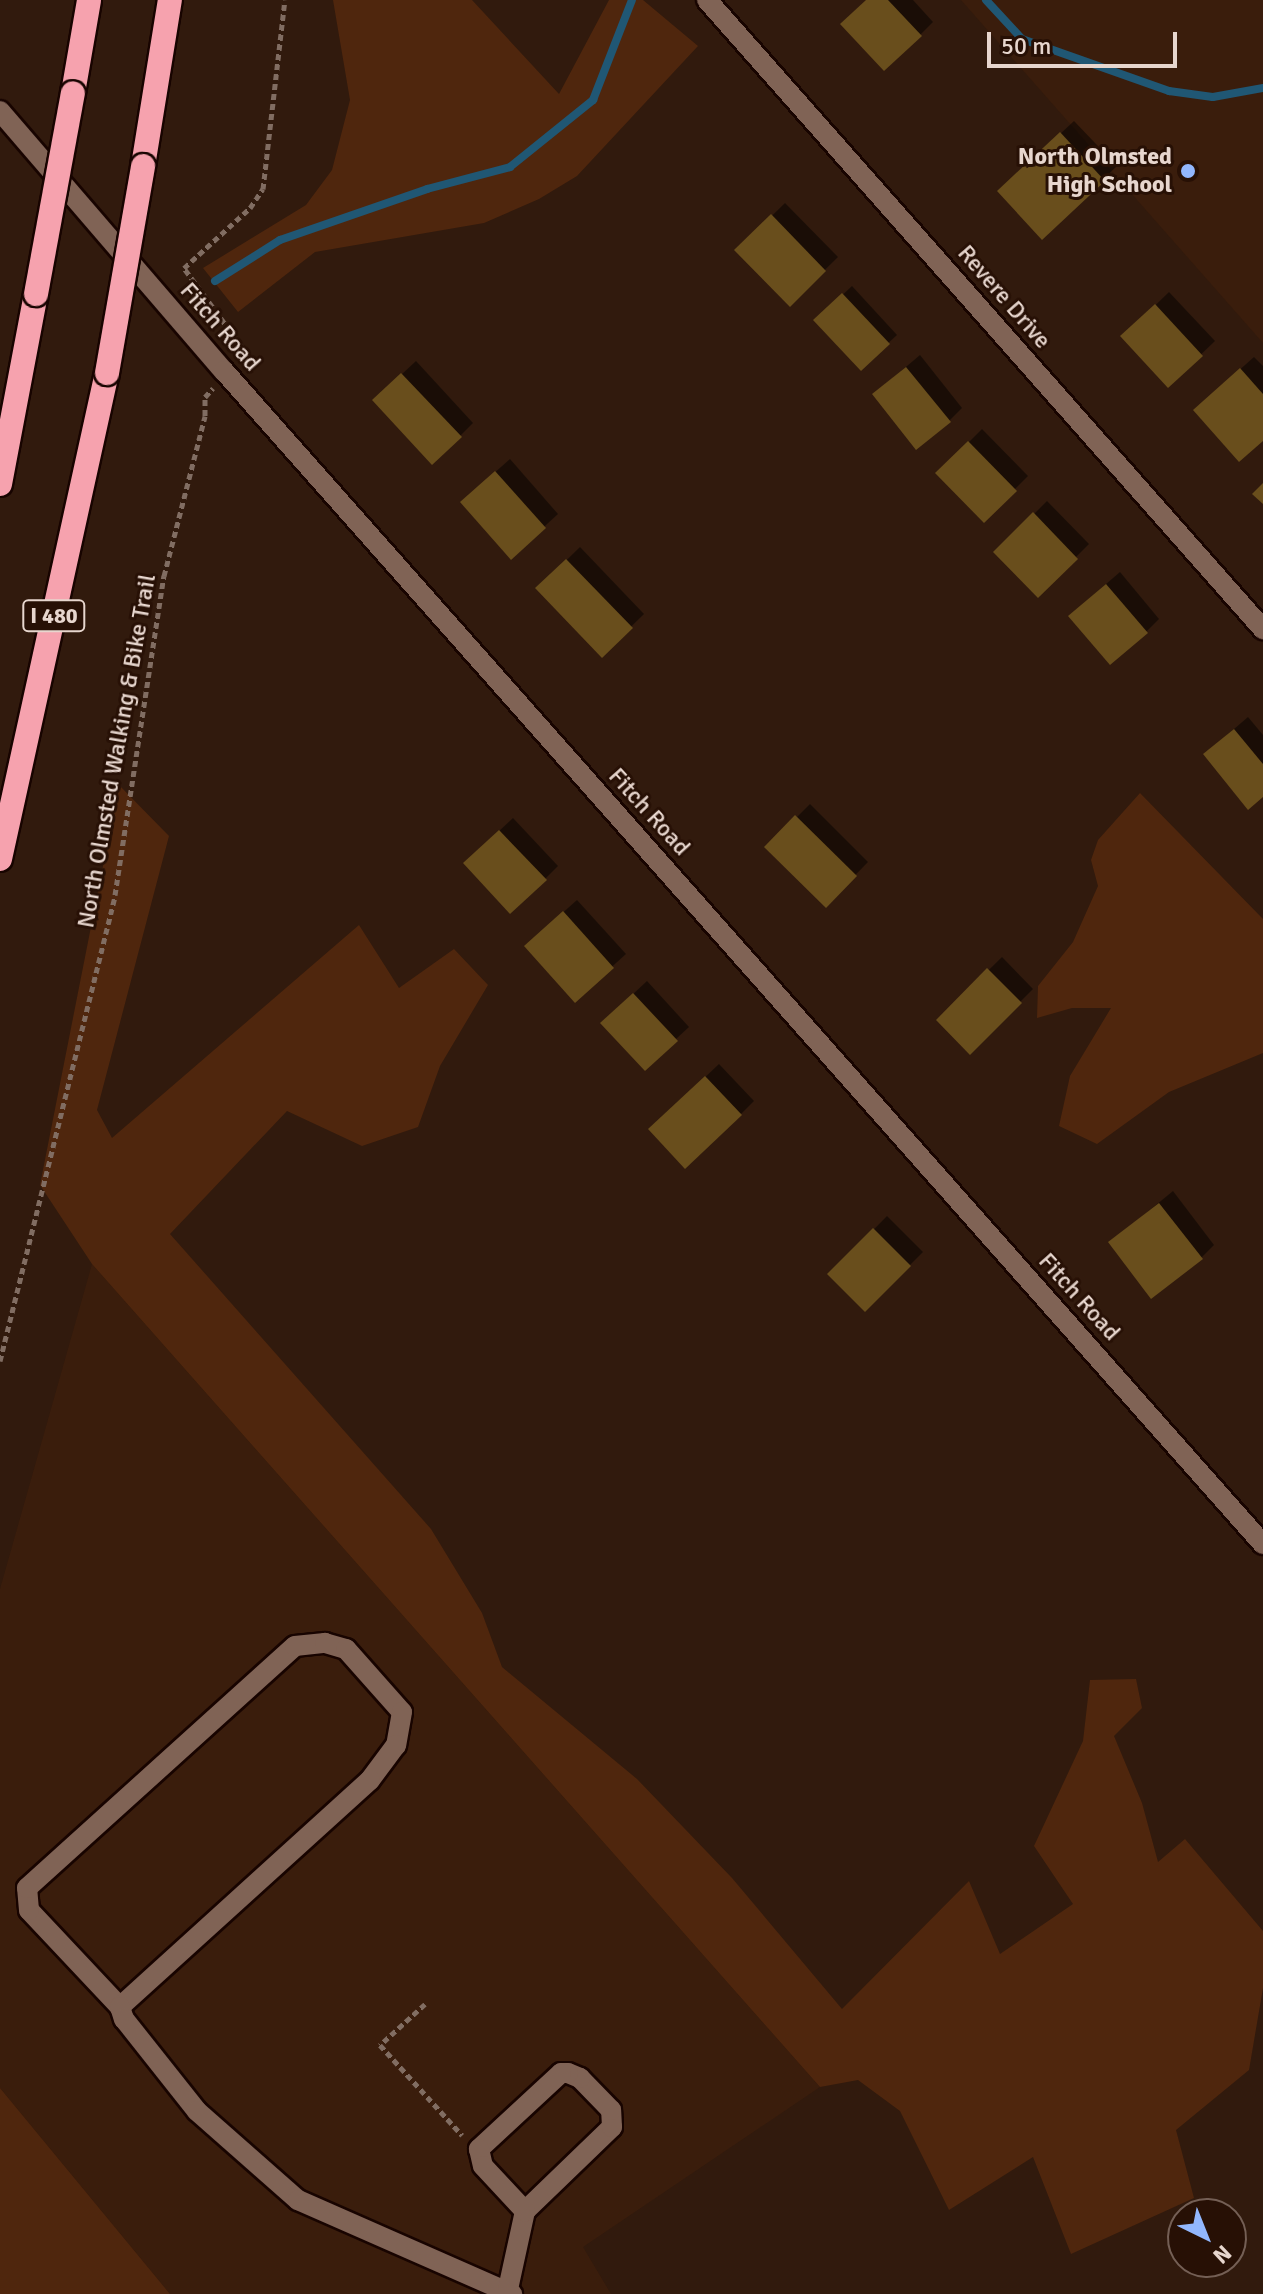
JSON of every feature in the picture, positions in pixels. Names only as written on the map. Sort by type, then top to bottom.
[{"type":"highway","points":[[0,484],[89,0]]},
{"type":"highway","name":"I 480","points":[[0,859],[107,373],[170,0]]},
{"type":"street","name":"Revere Drive","points":[[707,0],[1263,629]]},
{"type":"street","name":"Fitch Road","points":[[0,111],[224,371],[1263,1544]]},
{"type":"street","points":[[120,2007],[370,1780],[396,1745],[402,1712],[346,1649],[325,1643],[295,1646],[27,1888],[29,1910],[120,2007],[124,2019],[197,2111],[298,2200],[510,2292],[525,2211],[612,2127],[611,2110],[568,2073],[561,2073],[479,2149],[483,2166],[525,2211]]},
{"type":"path","points":[[230,358],[242,347],[184,268],[250,208],[263,189],[285,0]]},
{"type":"path","name":"North Olmsted Walking & Bike Trail","points":[[0,1361],[115,895],[164,576],[205,416],[205,397],[217,383]]},
{"type":"path","points":[[425,2004],[380,2045],[463,2136]]},
{"type":"shaded area","points":[[333,0],[472,0],[559,94],[609,0],[643,0],[698,46],[577,176],[539,199],[484,223],[315,252],[238,312],[203,268],[306,205],[332,170],[350,100]]},
{"type":"shaded area","name":"North Olmsted High School","points":[[961,0],[1263,0],[1263,343]]},
{"type":"shaded area","points":[[119,785],[169,836],[97,1110],[112,1138],[359,925],[399,988],[454,949],[488,985],[440,1066],[418,1127],[362,1146],[287,1111],[170,1234],[431,1529],[482,1613],[502,1667],[637,1779],[732,1878],[842,2009],[969,1881],[1000,1954],[1073,1904],[1034,1846],[1083,1741],[1090,1680],[1136,1679],[1142,1708],[1114,1736],[1142,1803],[1158,1862],[1185,1839],[1263,1931],[1263,1988],[1249,2070],[1176,2130],[1194,2198],[1167,2198],[1167,2210],[1071,2254],[1033,2157],[949,2210],[900,2111],[858,2080],[820,2087],[92,1264],[40,1185]]},
{"type":"shaded area","points":[[1140,793],[1263,919],[1263,1053],[1169,1092],[1097,1144],[1059,1126],[1070,1076],[1111,1008],[1072,1008],[1037,1018],[1038,986],[1073,942],[1098,886],[1091,860],[1098,840]]},
{"type":"shaded area","points":[[92,1264],[820,2087],[583,2247],[611,2294],[170,2294],[0,2088],[0,1589]]},
{"type":"shaded area","points":[[0,2088],[170,2294],[0,2294]]},
{"type":"building","points":[[866,0],[888,0],[922,36],[884,71],[840,24]]},
{"type":"building","points":[[1060,132],[1105,181],[1042,240],[997,191]]},
{"type":"building","points":[[771,214],[826,271],[790,307],[734,250]]},
{"type":"building","points":[[842,293],[890,344],[861,371],[813,320]]},
{"type":"building","points":[[1155,304],[1203,356],[1168,388],[1120,336]]},
{"type":"building","points":[[906,367],[951,422],[916,450],[872,394]]},
{"type":"building","points":[[1240,368],[1263,394],[1263,441],[1239,462],[1193,410]]},
{"type":"building","points":[[401,373],[462,437],[432,465],[372,400]]},
{"type":"building","points":[[968,441],[1017,491],[984,523],[935,473]]},
{"type":"building","points":[[495,471],[546,528],[511,560],[460,502]]},
{"type":"building","points":[[1263,483],[1263,504],[1252,494]]},
{"type":"building","points":[[1033,512],[1078,559],[1038,598],[993,552]]},
{"type":"building","points":[[566,559],[633,628],[602,658],[535,588]]},
{"type":"building","points":[[1106,584],[1148,633],[1110,665],[1068,616]]},
{"type":"building","points":[[1234,729],[1263,764],[1263,797],[1248,810],[1203,754]]},
{"type":"building","points":[[795,815],[857,876],[826,908],[764,847]]},
{"type":"building","points":[[499,830],[547,880],[510,914],[463,863]]},
{"type":"building","points":[[563,911],[614,968],[575,1003],[524,946]]},
{"type":"building","points":[[987,968],[1022,1003],[970,1055],[936,1020]]},
{"type":"building","points":[[633,993],[678,1041],[645,1071],[600,1023]]},
{"type":"building","points":[[705,1076],[742,1115],[685,1169],[648,1129]]},
{"type":"building","points":[[1159,1203],[1203,1259],[1151,1299],[1108,1242]]},
{"type":"building","points":[[873,1228],[911,1266],[865,1312],[827,1274]]},
{"type":"waterway","points":[[215,281],[280,240],[427,189],[510,167],[593,100],[632,0]]},
{"type":"waterway","points":[[986,0],[1022,39],[1169,91],[1213,97],[1263,88]]},
{"type":"place","name":"North Olmsted High School","points":[[1188,171]]}]
